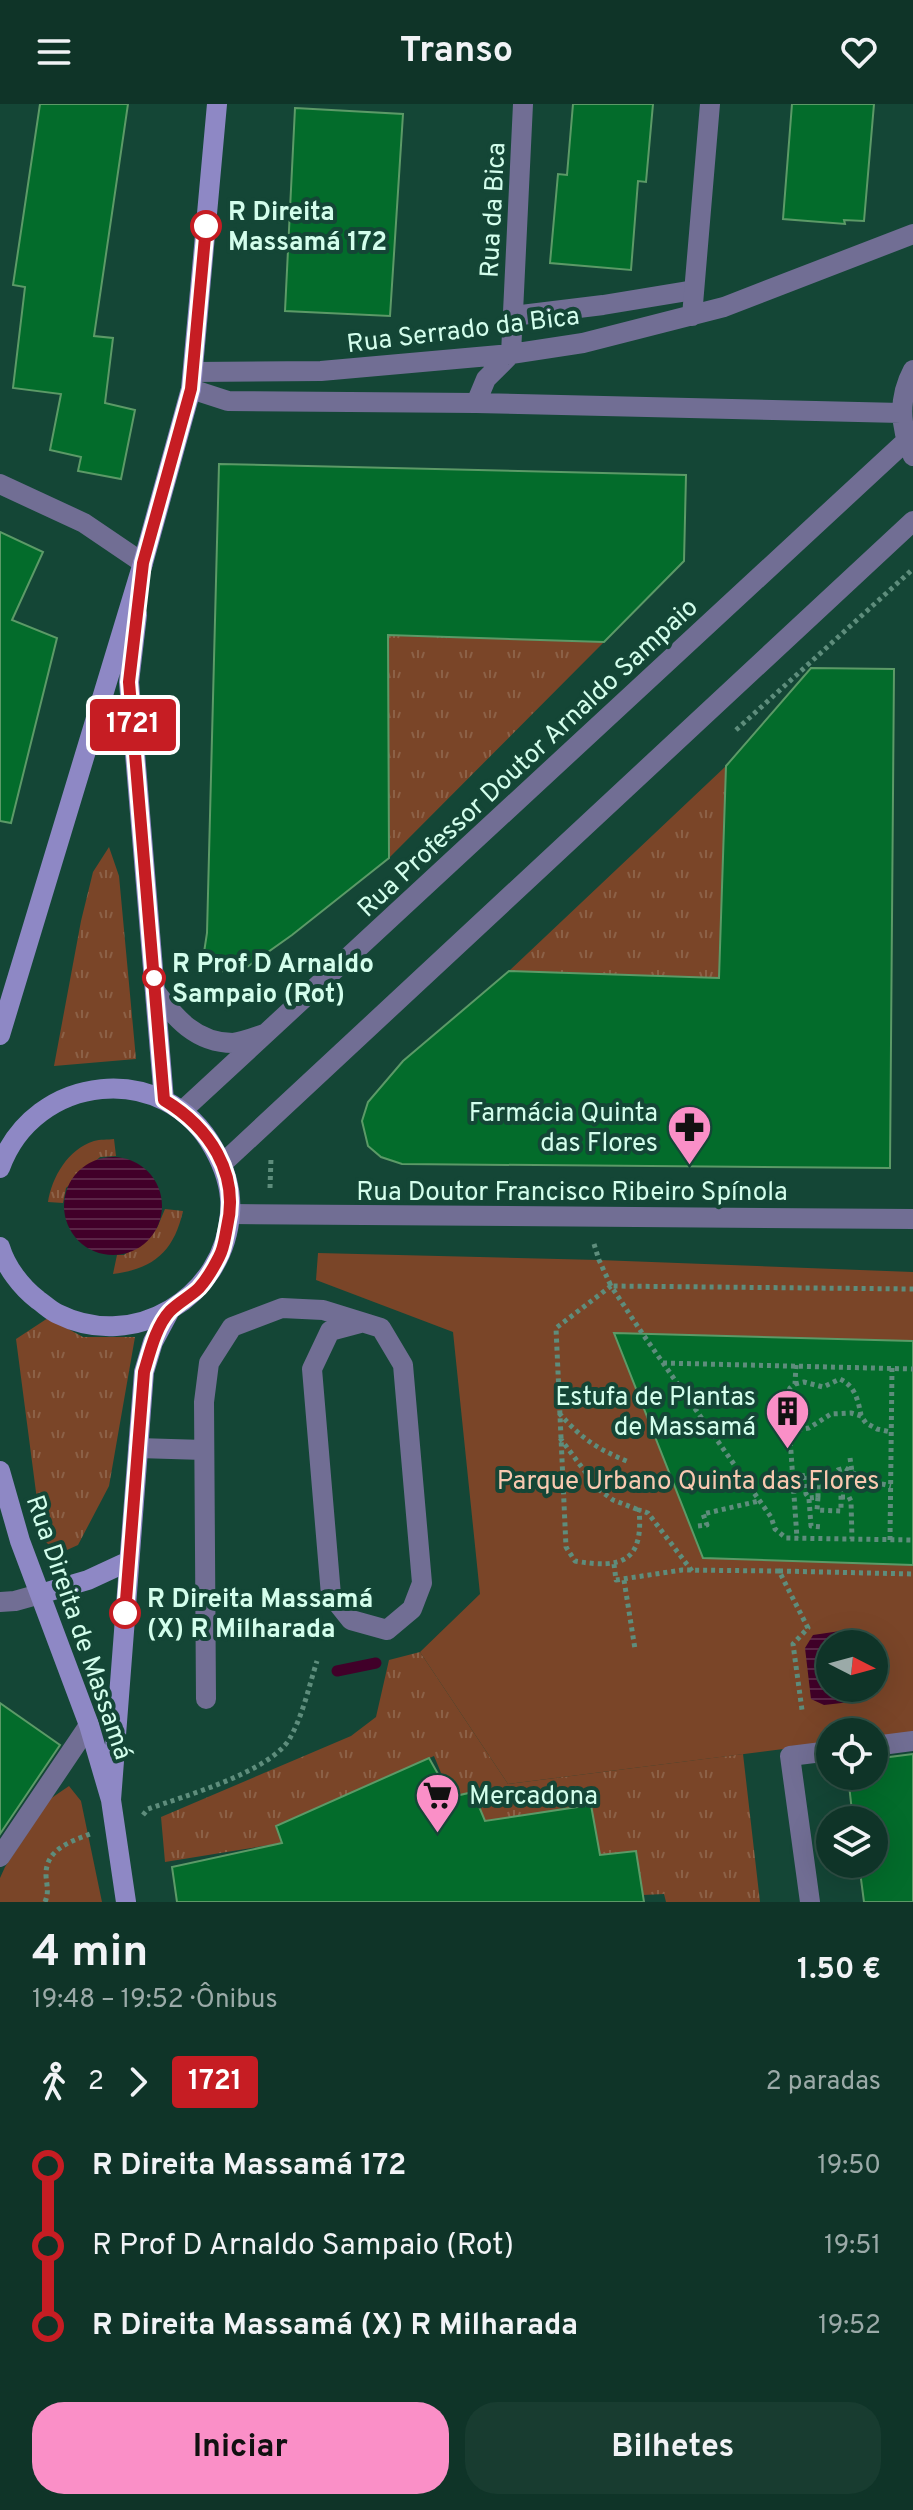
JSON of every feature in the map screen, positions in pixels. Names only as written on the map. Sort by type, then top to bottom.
[{"type":"main road","points":[[0,1035],[143,563],[192,380],[217,104]]},
{"type":"main road","points":[[143,563],[129,682],[164,1100]]},
{"type":"main road","name":"Rua Direita de Massamá","points":[[0,1168],[6,1150],[28,1121],[58,1100],[93,1089],[129,1089],[164,1100],[182,1111],[206,1135],[222,1164],[229,1189],[230,1214],[222,1253],[200,1287],[169,1312],[132,1325],[94,1326],[57,1314],[26,1290],[3,1258],[0,1247]]},
{"type":"main road","name":"Rua Direita de Massamá","points":[[111,1800],[144,1372],[153,1342],[169,1312]]},
{"type":"main road","name":"Rua Direita de Massamá","points":[[0,1471],[20,1541],[89,1725],[111,1800],[126,1902]]},
{"type":"main road","points":[[40,1594],[88,1580],[129,1561]]},
{"type":"street","name":"Rua da Bica","points":[[511,354],[523,104]]},
{"type":"street","points":[[692,316],[710,104]]},
{"type":"street","name":"Rua Serrado da Bica","points":[[192,380],[511,354],[583,343],[724,307],[913,234]]},
{"type":"street","points":[[513,316],[694,290]]},
{"type":"street","points":[[476,403],[486,379],[511,354]]},
{"type":"street","points":[[909,448],[901,413],[905,384],[913,370]]},
{"type":"street","points":[[192,380],[228,401],[476,403],[901,413]]},
{"type":"street","name":"Rua Professor Doutor Arnaldo Sampaio","points":[[182,1111],[909,448]]},
{"type":"street","points":[[0,484],[84,523],[143,563]]},
{"type":"street","points":[[222,1164],[913,521]]},
{"type":"street","points":[[155,991],[176,1019],[201,1037],[234,1043],[268,1033]]},
{"type":"street","name":"Rua Doutor Francisco Ribeiro Spínola","points":[[230,1214],[913,1219]]},
{"type":"street","points":[[206,1699],[204,1402],[209,1363],[232,1327],[282,1308],[323,1310],[381,1328],[403,1365],[422,1583],[412,1609],[387,1630],[351,1620],[331,1595],[312,1369],[330,1331],[360,1323]]},
{"type":"street","points":[[138,1448],[204,1450]]},
{"type":"street","points":[[0,1602],[40,1594]]},
{"type":"street","points":[[0,1857],[89,1725]]},
{"type":"street","points":[[888,1744],[913,1741]]},
{"type":"street","points":[[810,1902],[790,1756],[816,1753]]},
{"type":"path","points":[[726,739],[913,569]]},
{"type":"path","points":[[269,1216],[271,1155]]},
{"type":"path","points":[[586,1217],[599,1260],[611,1286],[771,1517],[775,1529],[786,1538],[913,1540]]},
{"type":"path","points":[[639,1510],[638,1539],[632,1554],[614,1564],[575,1561],[566,1547],[556,1328],[611,1286],[913,1289]]},
{"type":"path","points":[[663,1363],[913,1369]]},
{"type":"path","points":[[796,1365],[795,1384],[787,1395],[797,1538]]},
{"type":"path","points":[[890,1540],[892,1368]]},
{"type":"path","points":[[795,1384],[804,1382],[819,1387],[840,1379],[849,1383],[858,1398],[861,1416],[866,1423],[891,1432]]},
{"type":"path","points":[[558,1384],[574,1399],[592,1404],[613,1403]]},
{"type":"path","points":[[559,1413],[580,1437],[629,1462]]},
{"type":"path","points":[[790,1431],[809,1428],[831,1414],[861,1416]]},
{"type":"path","points":[[560,1438],[598,1489],[613,1500],[648,1513],[692,1571]]},
{"type":"path","points":[[850,1458],[852,1472]]},
{"type":"path","points":[[793,1477],[834,1475],[845,1468],[875,1484],[891,1486]]},
{"type":"path","points":[[804,1476],[811,1526],[823,1527]]},
{"type":"path","points":[[818,1484],[841,1484],[841,1511],[817,1510],[818,1497],[818,1484]]},
{"type":"path","points":[[809,1498],[818,1497]]},
{"type":"path","points":[[841,1497],[849,1497],[851,1501],[852,1539]]},
{"type":"path","points":[[698,1526],[707,1525],[703,1514],[759,1501]]},
{"type":"path","points":[[614,1564],[616,1580],[682,1570],[913,1574]]},
{"type":"path","points":[[779,1571],[808,1628],[793,1644],[802,1710]]},
{"type":"path","points":[[624,1580],[635,1649]]},
{"type":"path","points":[[45,1902],[49,1889],[47,1865],[52,1853],[89,1835],[115,1830],[139,1820],[148,1809],[199,1791],[271,1759],[289,1740],[317,1661]]},
{"type":"green space","points":[[388,635],[604,642],[389,858]]},
{"type":"green space","points":[[726,766],[719,978],[509,971]]},
{"type":"green space","points":[[109,847],[119,876],[136,1059],[54,1066],[93,872]]},
{"type":"green space","points":[[114,1139],[116,1156],[100,1157],[66,1188],[63,1203],[48,1202],[57,1174],[76,1150],[94,1141]]},
{"type":"green space","points":[[165,1209],[183,1211],[168,1247],[140,1268],[113,1274],[117,1255],[124,1255],[157,1228]]},
{"type":"green space","name":"Parque Urbano Quinta das Flores","points":[[318,1253],[913,1272],[913,1733],[888,1736],[888,1718],[816,1718],[816,1745],[508,1784],[420,1652],[480,1594],[453,1332],[316,1280]]},
{"type":"green space","points":[[48,1318],[83,1337],[135,1337],[109,1486],[78,1545],[58,1554],[42,1538],[16,1339]]},
{"type":"green space","points":[[420,1652],[508,1784],[743,1754],[760,1902],[666,1902],[664,1894],[643,1895],[636,1851],[600,1855],[591,1805],[485,1821],[451,1797],[434,1756],[277,1826],[282,1843],[165,1862],[161,1817],[351,1736],[376,1717],[389,1660]]},
{"type":"green space","points":[[69,1786],[81,1801],[102,1902],[0,1902],[0,1878],[5,1867],[50,1799]]},
{"type":"shaded area","points":[[113,1157],[132,1161],[148,1171],[158,1187],[162,1206],[158,1225],[148,1241],[132,1251],[113,1255],[94,1251],[78,1241],[68,1225],[64,1206],[68,1187],[78,1171],[94,1161]]},
{"type":"shaded area","points":[[816,1635],[816,1701],[811,1699],[805,1648]]},
{"type":"shaded area","points":[[818,1702],[850,1702],[824,1705]]},
{"type":"building","points":[[40,104],[128,104],[94,336],[113,338],[105,403],[135,410],[121,479],[78,471],[81,457],[50,450],[61,394],[13,388],[25,287],[13,285]]},
{"type":"building","points":[[573,104],[653,104],[646,182],[638,181],[631,270],[550,263],[558,174],[567,175]]},
{"type":"building","points":[[792,104],[874,104],[864,221],[844,220],[845,224],[783,219]]},
{"type":"building","points":[[295,108],[403,114],[390,316],[285,311]]},
{"type":"building","points":[[219,464],[686,475],[684,561],[604,642],[388,635],[389,858],[240,972],[219,971],[203,959],[207,933]]},
{"type":"building","points":[[0,532],[43,552],[12,620],[57,638],[11,823],[0,821]]},
{"type":"building","points":[[811,668],[894,669],[890,1168],[402,1164],[381,1157],[368,1146],[362,1121],[368,1102],[403,1061],[509,971],[719,978],[726,766]]},
{"type":"building","name":"Estufa de Plantas de Massamá","points":[[614,1333],[913,1341],[913,1565],[703,1558]]},
{"type":"building","points":[[0,1703],[60,1745],[0,1834]]},
{"type":"building","points":[[913,1754],[913,1902],[864,1902],[861,1878],[888,1878],[888,1806],[851,1806],[850,1790],[888,1790],[888,1757]]},
{"type":"building","name":"Mercadona","points":[[429,1758],[451,1797],[473,1792],[485,1821],[591,1805],[600,1855],[636,1851],[644,1902],[177,1902],[172,1867],[282,1843],[276,1826]]},
{"type":"waterway","points":[[337,1671],[376,1663]]},
{"type":"bus line","name":"1721","points":[[125,1613],[144,1372],[153,1342],[169,1312],[200,1287],[222,1253],[230,1214],[229,1189],[222,1164],[206,1135],[182,1111],[164,1100],[129,682],[143,563],[191,389],[206,226]]},
{"type":"place","name":"R Direita Massamá 172","points":[[206,226]]},
{"type":"place","name":"R Prof D Arnaldo Sampaio (Rot)","points":[[154,978]]},
{"type":"place","name":"Farmácia Quinta das Flores","points":[[689,1166]]},
{"type":"place","name":"Estufa de Plantas de Massamá","points":[[787,1450]]},
{"type":"place","name":"R Direita Massamá (X) R Milharada","points":[[125,1613]]},
{"type":"place","name":"Mercadona","points":[[438,1834]]}]
